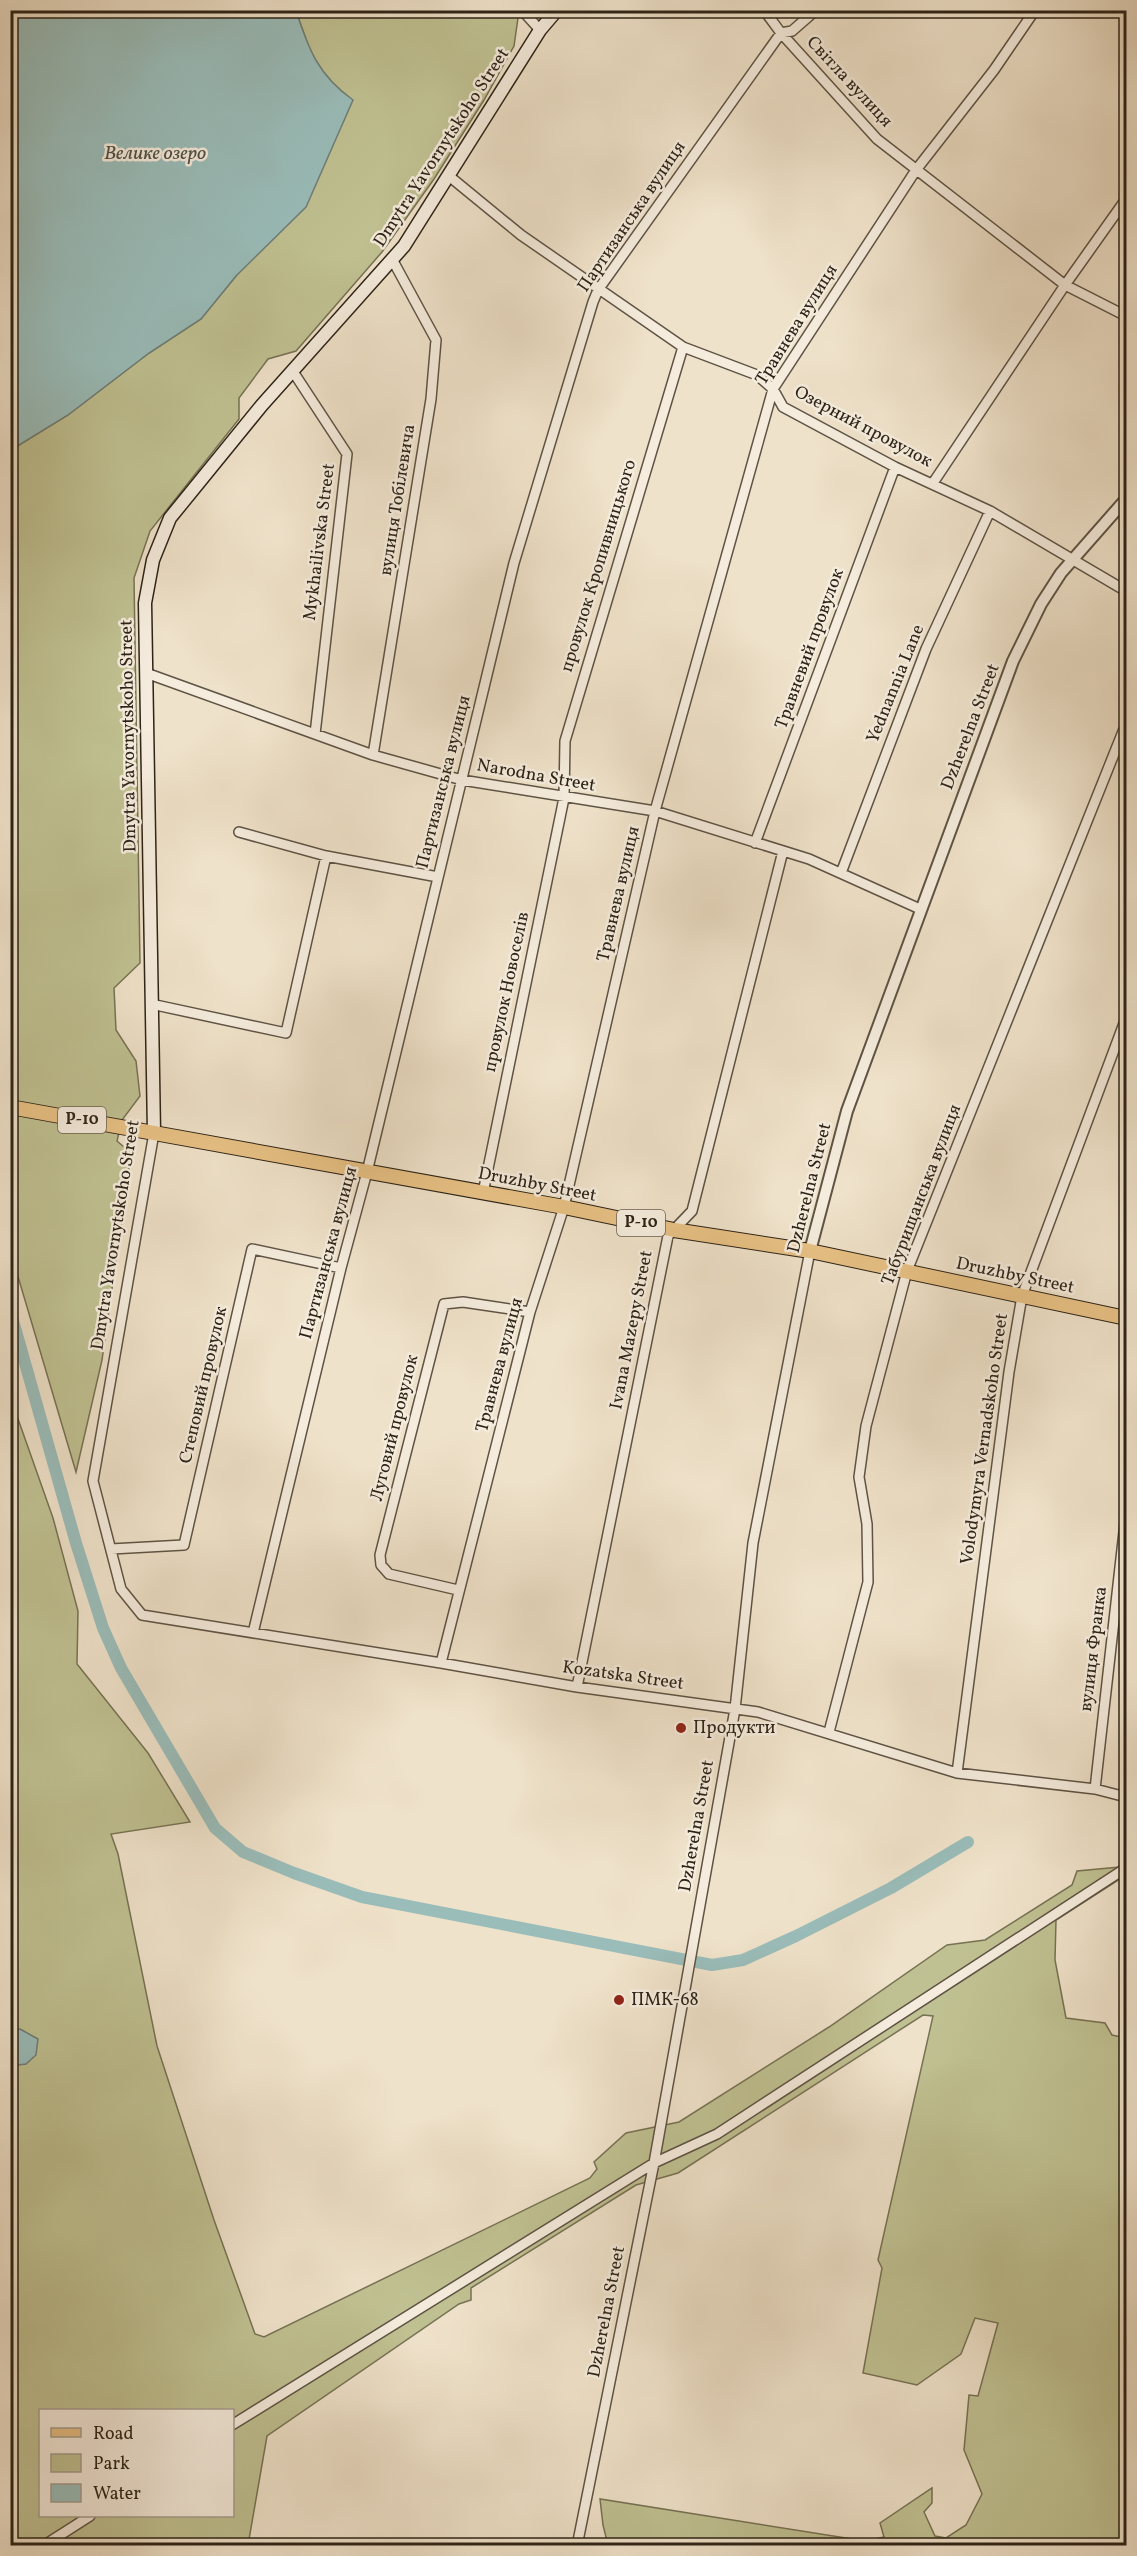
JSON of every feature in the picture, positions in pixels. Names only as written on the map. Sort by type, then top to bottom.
[{"type":"main road","name":"Dmytra Yavornytskoho Street","points":[[154,1133],[145,603],[153,560],[170,518],[292,370],[404,246],[540,30],[557,10]]},
{"type":"main road","name":"Druzhby Street","points":[[10,1107],[564,1207],[674,1230],[810,1251],[1126,1318]]},
{"type":"street","points":[[522,10],[540,30]]},
{"type":"street","name":"Світла вулиця","points":[[764,10],[781,33],[877,139],[916,170]]},
{"type":"street","name":"Партизанська вулиця","points":[[253,1633],[340,1268],[367,1172],[514,563],[593,302],[598,290],[781,33],[792,31],[816,10]]},
{"type":"street","name":"Травнева вулиця","points":[[441,1663],[530,1312],[564,1207],[655,811],[773,389],[916,170],[994,70],[1035,10]]},
{"type":"street","points":[[916,170],[1065,285],[1126,316]]},
{"type":"street","name":"Озерний провулок","points":[[449,176],[521,235],[682,347],[758,375],[773,389],[783,407],[895,467],[990,511],[1126,591]]},
{"type":"street","points":[[933,483],[1065,285],[1126,199]]},
{"type":"street","name":"вулиця Тобілевича","points":[[373,755],[431,399],[436,340],[392,259]]},
{"type":"street","name":"провулок Кропивницького","points":[[564,798],[565,741],[682,347]]},
{"type":"street","name":"Mykhailivska Street","points":[[292,370],[347,454],[315,734]]},
{"type":"street","name":"Травневий провулок","points":[[755,843],[895,467]]},
{"type":"street","name":"Dzherelna Street","points":[[577,2546],[654,2163],[735,1709],[753,1543],[810,1251],[847,1111],[1013,661],[1041,604],[1061,573],[1075,560],[1126,499]]},
{"type":"street","name":"Yednannia Lane","points":[[842,873],[926,649],[990,511]]},
{"type":"street","name":"Narodna Street","points":[[146,673],[373,755],[462,780],[655,811],[783,851],[842,873],[920,909]]},
{"type":"street","name":"Табурищанська вулиця","points":[[829,1732],[868,1582],[867,1524],[859,1477],[866,1426],[907,1271],[1126,724]]},
{"type":"street","name":"провулок Новоселів","points":[[483,1193],[564,798]]},
{"type":"street","points":[[239,832],[326,856],[438,877]]},
{"type":"street","name":"Ivana Mazepy Street","points":[[577,1687],[668,1236],[692,1210],[783,851]]},
{"type":"street","points":[[151,1004],[286,1033],[326,856]]},
{"type":"street","name":"Volodymyra Vernadskoho Street","points":[[957,1773],[1009,1372],[1022,1296],[1126,1018]]},
{"type":"street","name":"Dmytra Yavornytskoho Street","points":[[121,1589],[93,1481],[154,1133]]},
{"type":"street","name":"Степовий провулок","points":[[111,1549],[184,1545],[252,1249],[340,1268]]},
{"type":"street","name":"Луговий провулок","points":[[458,1590],[389,1574],[381,1565],[380,1555],[441,1315],[444,1304],[450,1302],[530,1312]]},
{"type":"street","name":"вулиця Франка","points":[[1095,1789],[1126,1514]]},
{"type":"street","name":"Kozatska Street","points":[[121,1589],[142,1615],[577,1687],[758,1712],[957,1773],[1095,1789],[1126,1797]]},
{"type":"street","points":[[234,2424],[654,2163],[717,2134],[1126,1868]]},
{"type":"street","points":[[43,2546],[88,2517]]},
{"type":"green space","points":[[296,11],[513,11],[518,18],[514,46],[484,100],[434,179],[382,252],[296,351],[268,359],[239,398],[239,419],[150,531],[134,578],[140,963],[114,988],[116,1030],[136,1061],[140,1096],[122,1120],[117,1141],[131,1153],[102,1360],[76,1472],[11,1253],[11,450],[68,415],[149,353],[201,319],[236,276],[336,88],[314,62]]},
{"type":"green space","points":[[11,1399],[53,1518],[78,1611],[77,1664],[148,1753],[190,1822],[111,1834],[118,1854],[157,2046],[214,2220],[255,2334],[264,2337],[590,2178],[597,2169],[594,2162],[626,2133],[679,2122],[829,2027],[947,1945],[985,1940],[1072,1885],[1077,1871],[1120,1867],[1126,1862],[1126,1875],[1056,1920],[1055,1960],[1066,2018],[1105,2023],[1112,2035],[1126,2038],[1126,2545],[608,2545],[600,2499],[865,2541],[884,2537],[880,2523],[932,2488],[932,2503],[924,2512],[935,2536],[946,2538],[966,2525],[982,2494],[964,2450],[969,2395],[978,2396],[998,2323],[975,2318],[961,2354],[917,2385],[863,2373],[882,2268],[878,2260],[933,2016],[923,2015],[678,2173],[636,2185],[471,2288],[471,2300],[459,2304],[267,2436],[248,2545],[11,2545]]},
{"type":"water","name":"Велике озеро","points":[[11,10],[296,11],[316,61],[331,81],[353,100],[306,207],[236,276],[201,319],[149,353],[68,415],[11,450]]},
{"type":"water","points":[[20,2029],[38,2039],[36,2055],[26,2064],[11,2066],[11,2031]]},
{"type":"waterway","points":[[10,1310],[76,1543],[103,1628],[121,1668],[215,1828],[243,1852],[362,1897],[712,1965],[743,1960],[796,1936],[891,1888],[968,1842]]},
{"type":"place","name":"Продукти","points":[[681,1728]]},
{"type":"place","name":"ПМК-68","points":[[619,2000]]}]
